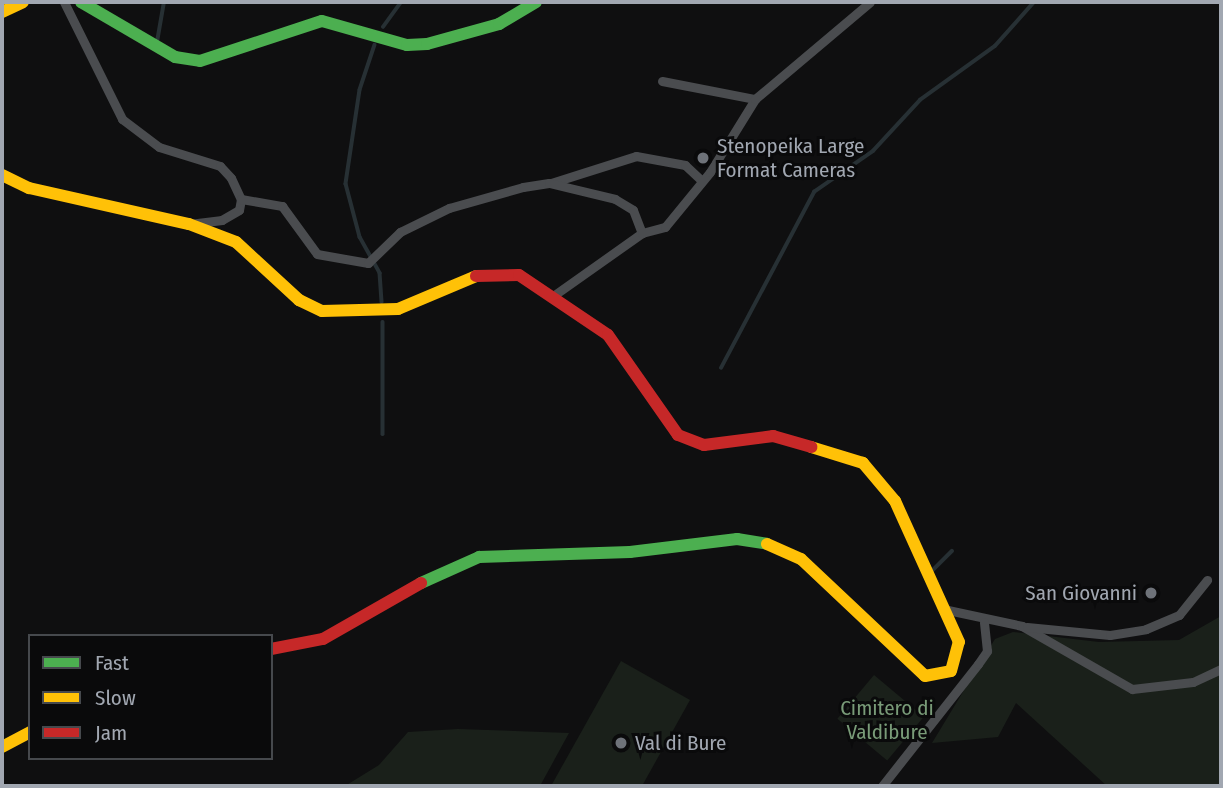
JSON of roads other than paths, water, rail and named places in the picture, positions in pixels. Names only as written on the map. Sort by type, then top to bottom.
[{"type":"main road","points":[[2,12],[23,2]]},
{"type":"main road","points":[[81,2],[174,57],[200,61],[322,21],[407,45],[427,44],[499,24],[536,2]]},
{"type":"main road","points":[[2,175],[29,188],[189,224],[236,242],[299,300],[321,311],[398,310],[464,278],[502,271],[556,294],[608,335],[678,435],[704,445],[773,436],[863,463],[895,500],[959,642],[958,663],[925,676],[801,559],[759,540],[737,539],[630,552],[479,557],[452,566],[323,639],[273,649]]},
{"type":"main road","points":[[2,747],[28,733]]},
{"type":"street","points":[[64,2],[117,113],[159,147],[220,166],[242,199],[282,206],[317,254],[371,262],[400,232],[449,208],[549,183],[636,156],[685,165],[702,181]]},
{"type":"street","points":[[556,294],[642,233],[663,230],[702,181],[755,99],[870,2]]},
{"type":"street","points":[[662,81],[755,99]]},
{"type":"street","points":[[549,183],[624,204],[642,233]]},
{"type":"street","points":[[189,224],[234,215],[242,199]]},
{"type":"street","points":[[943,609],[984,622],[1110,635],[1146,629],[1179,615],[1207,580]]},
{"type":"street","points":[[882,786],[987,651],[984,622]]},
{"type":"street","points":[[1022,626],[1132,690],[1193,682],[1221,669]]},
{"type":"waterway","points":[[157,42],[164,2]]},
{"type":"waterway","points":[[383,27],[401,2]]},
{"type":"waterway","points":[[721,368],[814,192],[873,151],[920,100],[995,46],[1034,2]]},
{"type":"waterway","points":[[375,45],[360,90],[346,184],[360,237],[380,273],[382,302]]},
{"type":"waterway","points":[[383,322],[383,434]]},
{"type":"waterway","points":[[932,571],[952,551]]},
{"type":"place","name":"Stenopeika Large Format Cameras","points":[[703,158]]},
{"type":"place","name":"San Giovanni","points":[[1151,593]]},
{"type":"place","name":"Val di Bure","points":[[621,743]]},
{"type":"park label","name":"Cimitero di Valdibure","points":[[887,720]]}]
